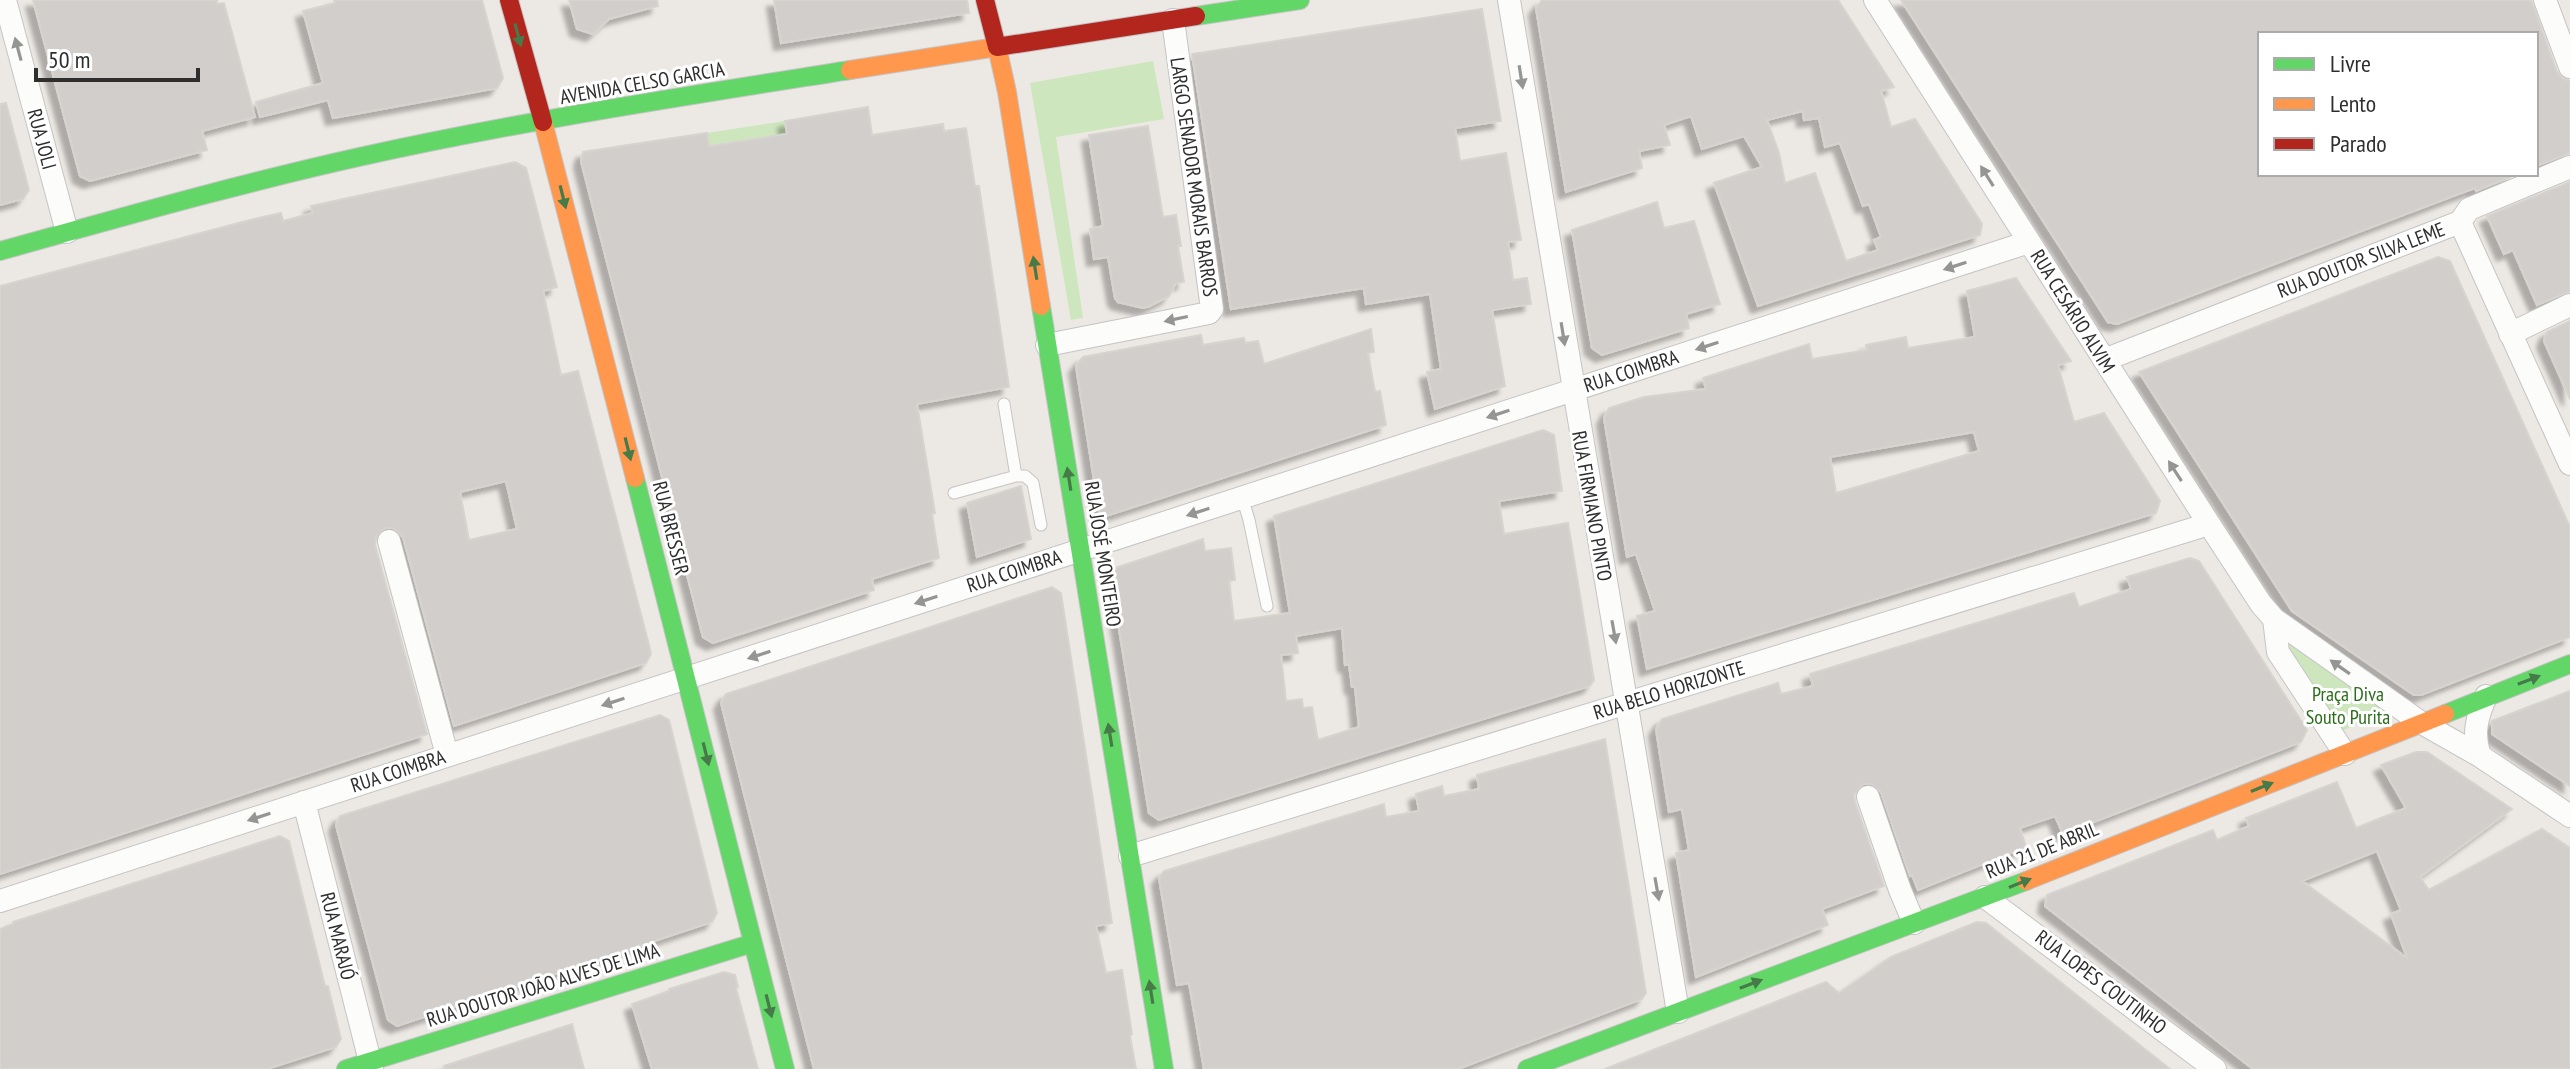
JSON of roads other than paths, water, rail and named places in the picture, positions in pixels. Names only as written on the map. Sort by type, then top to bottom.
[{"type":"main road","name":"RUA BRESSER","points":[[509,0],[687,678],[785,1069]]},
{"type":"main road","name":"RUA JOSÉ MONTEIRO","points":[[985,0],[1005,82],[1164,1069]]},
{"type":"main road","name":"AVENIDA CELSO GARCIA","points":[[0,251],[345,160],[543,122],[1300,0]]},
{"type":"main road","name":"RUA 21 DE ABRIL","points":[[1534,1068],[1985,897],[2570,664]]},
{"type":"main road","name":"RUA DOUTOR JOÃO ALVES DE LIMA","points":[[346,1069],[371,1065],[753,943]]},
{"type":"street","name":"RUA JOLI","points":[[5,0],[67,232]]},
{"type":"street","name":"RUA FIRMIANO PINTO","points":[[1509,0],[1678,1012]]},
{"type":"street","name":"RUA CESÁRIO ALVIM","points":[[1875,0],[2261,604],[2274,619],[2420,722],[2480,756],[2570,816]]},
{"type":"street","points":[[2545,0],[2570,67]]},
{"type":"street","name":"LARGO SENADOR MORAIS BARROS","points":[[1047,345],[1209,313],[1212,309],[1173,20]]},
{"type":"street","points":[[2460,222],[2469,209],[2570,167]]},
{"type":"street","name":"RUA DOUTOR SILVA LEME","points":[[2104,360],[2460,222],[2570,464]]},
{"type":"street","name":"RUA COIMBRA","points":[[0,901],[2029,242]]},
{"type":"street","points":[[2510,334],[2570,305]]},
{"type":"street","name":"RUA BELO HORIZONTE","points":[[1130,856],[2209,524]]},
{"type":"street","points":[[389,541],[447,755]]},
{"type":"street","name":"RUA CESÁRIO ALVIM","points":[[2274,619],[2278,652],[2345,754]]},
{"type":"street","points":[[2480,756],[2475,735],[2486,696]]},
{"type":"street","points":[[1868,797],[1914,923]]},
{"type":"street","name":"RUA MARAJÓ","points":[[304,802],[371,1065]]},
{"type":"street","name":"RUA LOPES COUTINHO","points":[[1985,897],[2215,1069]]},
{"type":"lane","points":[[1004,404],[1016,476]]},
{"type":"lane","points":[[954,493],[1025,476],[1033,483],[1041,525]]},
{"type":"lane","points":[[1242,497],[1267,606]]},
{"type":"park label","name":"Praça Diva Souto Purita","points":[[2348,706]]}]
